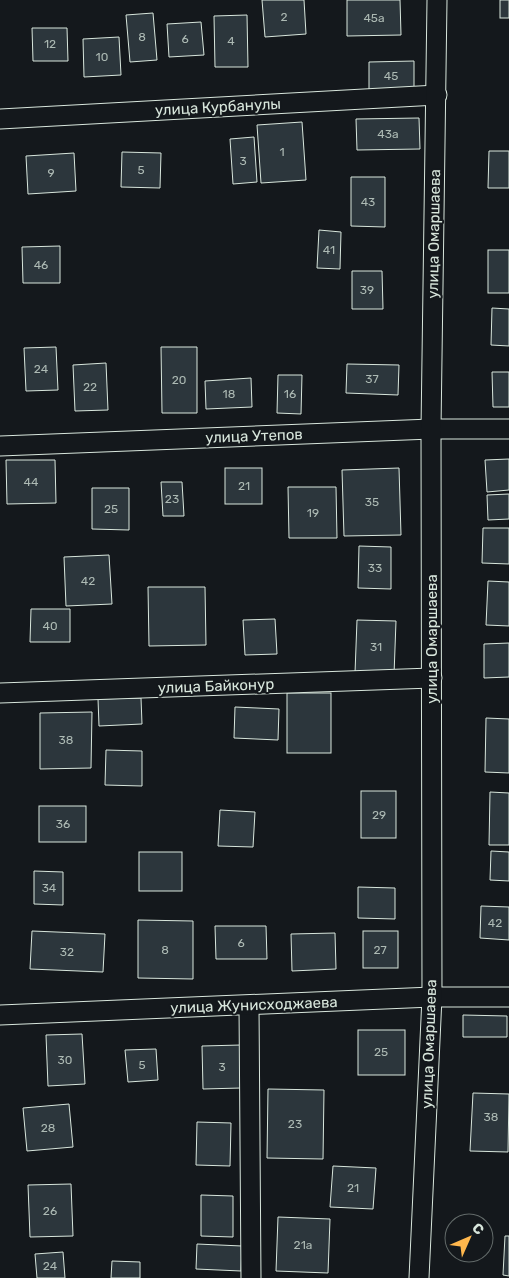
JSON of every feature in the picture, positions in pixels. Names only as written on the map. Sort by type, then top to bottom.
[{"type":"street","name":"улица Омаршаева","points":[[419,1278],[432,997],[431,429],[437,0]]},
{"type":"street","name":"улица Курбанулы","points":[[0,119],[436,96]]},
{"type":"street","name":"улица Утепов","points":[[0,446],[431,429],[509,428]]},
{"type":"street","name":"улица Байконур","points":[[0,693],[432,678]]},
{"type":"street","name":"улица Жунисходжаева","points":[[0,1015],[432,997],[509,997]]},
{"type":"street","points":[[249,1006],[251,1278]]},
{"type":"building","points":[[262,0],[304,0],[306,34],[265,37]]},
{"type":"building","points":[[347,0],[400,0],[401,35],[347,36]]},
{"type":"building","points":[[500,0],[509,0],[509,18],[500,18]]},
{"type":"building","points":[[153,13],[157,60],[130,62],[126,15]]},
{"type":"building","points":[[247,15],[248,67],[215,67],[214,16]]},
{"type":"building","points":[[201,22],[204,55],[169,57],[167,24]]},
{"type":"building","points":[[32,28],[67,28],[68,61],[33,61]]},
{"type":"building","points":[[119,37],[121,75],[84,77],[83,39]]},
{"type":"building","points":[[414,61],[414,91],[369,91],[369,62]]},
{"type":"building","points":[[419,118],[420,149],[357,150],[356,119]]},
{"type":"building","points":[[302,122],[306,180],[261,183],[257,125]]},
{"type":"building","points":[[254,137],[257,182],[233,184],[230,139]]},
{"type":"building","points":[[489,151],[509,151],[509,188],[488,188]]},
{"type":"building","points":[[122,152],[161,153],[160,188],[121,187]]},
{"type":"building","points":[[74,153],[76,191],[28,194],[26,156]]},
{"type":"building","points":[[351,177],[385,177],[385,227],[351,226]]},
{"type":"building","points":[[319,230],[341,232],[340,269],[317,268]]},
{"type":"building","points":[[60,246],[60,283],[23,283],[22,247]]},
{"type":"building","points":[[488,250],[509,250],[509,293],[488,293]]},
{"type":"building","points":[[352,271],[382,271],[383,309],[352,309]]},
{"type":"building","points":[[492,308],[509,309],[509,346],[491,345]]},
{"type":"building","points":[[56,347],[58,390],[26,391],[24,348]]},
{"type":"building","points":[[161,347],[197,347],[197,413],[162,413]]},
{"type":"building","points":[[106,363],[108,410],[75,411],[73,365]]},
{"type":"building","points":[[347,364],[399,365],[398,395],[346,393]]},
{"type":"building","points":[[492,372],[509,372],[509,407],[493,407]]},
{"type":"building","points":[[278,375],[302,375],[301,414],[277,413]]},
{"type":"building","points":[[251,378],[252,407],[206,409],[205,381]]},
{"type":"building","points":[[509,459],[509,490],[487,492],[485,460]]},
{"type":"building","points":[[6,460],[55,460],[56,503],[7,504]]},
{"type":"building","points":[[225,468],[262,468],[262,504],[225,504]]},
{"type":"building","points":[[399,468],[401,535],[344,536],[342,470]]},
{"type":"building","points":[[161,482],[182,482],[184,516],[163,516]]},
{"type":"building","points":[[288,487],[336,487],[337,538],[289,538]]},
{"type":"building","points":[[92,488],[129,488],[129,530],[92,529]]},
{"type":"building","points":[[509,494],[509,519],[488,520],[487,495]]},
{"type":"building","points":[[483,528],[509,528],[509,564],[482,563]]},
{"type":"building","points":[[359,546],[391,547],[391,589],[358,588]]},
{"type":"building","points":[[109,555],[112,604],[66,606],[64,557]]},
{"type":"building","points":[[488,581],[509,582],[509,626],[486,625]]},
{"type":"building","points":[[148,587],[205,587],[206,645],[149,646]]},
{"type":"building","points":[[31,609],[70,609],[70,642],[30,642]]},
{"type":"building","points":[[275,619],[277,654],[245,655],[243,620]]},
{"type":"building","points":[[357,620],[396,621],[394,675],[355,673]]},
{"type":"building","points":[[509,643],[509,677],[484,678],[484,644]]},
{"type":"building","points":[[287,693],[331,693],[331,753],[287,753]]},
{"type":"building","points":[[141,698],[142,724],[99,726],[98,699]]},
{"type":"building","points":[[235,707],[279,709],[278,740],[234,738]]},
{"type":"building","points":[[92,712],[91,768],[40,769],[40,713]]},
{"type":"building","points":[[486,718],[509,719],[509,773],[485,772]]},
{"type":"building","points":[[106,750],[142,751],[142,786],[105,785]]},
{"type":"building","points":[[361,791],[396,791],[396,838],[361,838]]},
{"type":"building","points":[[490,792],[509,793],[509,845],[489,845]]},
{"type":"building","points":[[39,806],[86,806],[86,842],[39,842]]},
{"type":"building","points":[[220,810],[255,812],[253,847],[218,846]]},
{"type":"building","points":[[491,851],[509,852],[509,881],[490,880]]},
{"type":"building","points":[[139,852],[182,852],[182,891],[139,891]]},
{"type":"building","points":[[34,871],[63,872],[63,905],[34,904]]},
{"type":"building","points":[[358,887],[395,888],[395,919],[358,918]]},
{"type":"building","points":[[481,906],[509,907],[509,940],[480,938]]},
{"type":"building","points":[[138,920],[193,921],[193,979],[138,978]]},
{"type":"building","points":[[215,926],[266,926],[267,959],[216,959]]},
{"type":"building","points":[[32,931],[105,934],[103,972],[30,969]]},
{"type":"building","points":[[363,931],[398,931],[398,968],[363,968]]},
{"type":"building","points":[[335,933],[336,969],[292,971],[291,934]]},
{"type":"building","points":[[463,1015],[507,1016],[507,1037],[463,1037]]},
{"type":"building","points":[[358,1030],[405,1030],[405,1075],[358,1075]]},
{"type":"building","points":[[82,1034],[85,1084],[48,1086],[46,1035]]},
{"type":"building","points":[[241,1045],[241,1088],[203,1089],[202,1046]]},
{"type":"building","points":[[156,1049],[158,1080],[128,1082],[125,1050]]},
{"type":"building","points":[[268,1089],[324,1090],[323,1159],[267,1158]]},
{"type":"building","points":[[473,1093],[509,1094],[508,1152],[470,1151]]},
{"type":"building","points":[[69,1104],[73,1147],[27,1151],[23,1108]]},
{"type":"building","points":[[197,1122],[231,1123],[230,1166],[196,1165]]},
{"type":"building","points":[[333,1166],[376,1168],[373,1209],[330,1207]]},
{"type":"building","points":[[71,1184],[73,1236],[30,1237],[28,1185]]},
{"type":"building","points":[[201,1195],[233,1196],[233,1237],[201,1236]]},
{"type":"building","points":[[278,1217],[330,1219],[328,1273],[276,1271]]},
{"type":"building","points":[[505,1236],[509,1236],[509,1276],[503,1275]]},
{"type":"building","points":[[197,1244],[242,1246],[241,1271],[196,1269]]},
{"type":"building","points":[[63,1252],[65,1278],[37,1278],[35,1254]]},
{"type":"building","points":[[112,1261],[140,1262],[140,1278],[111,1278]]}]
